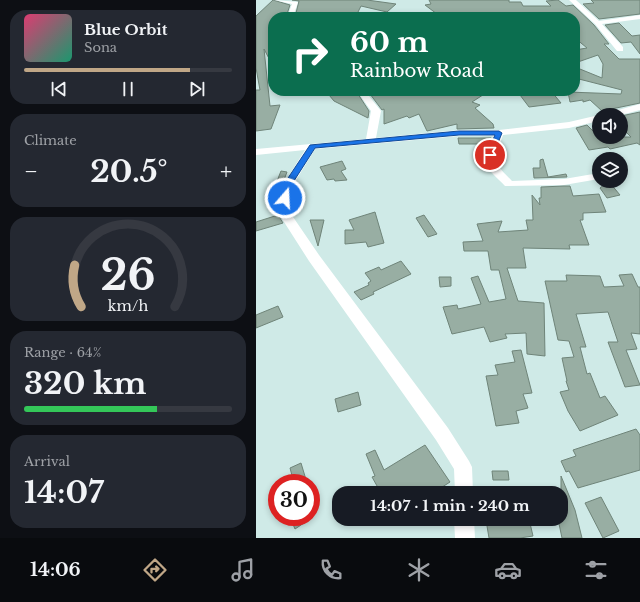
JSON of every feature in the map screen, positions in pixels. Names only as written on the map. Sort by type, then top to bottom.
[{"type":"street","points":[[277,0],[296,3],[292,12]]},
{"type":"street","points":[[572,0],[597,23],[620,49]]},
{"type":"street","points":[[597,23],[636,18],[640,23]]},
{"type":"street","points":[[365,96],[376,111],[370,141]]},
{"type":"street","points":[[628,110],[640,106]]},
{"type":"street","points":[[256,152],[459,133],[499,133],[569,125],[592,120]]},
{"type":"street","points":[[499,133],[489,159],[490,164],[509,184],[549,183],[592,177]]},
{"type":"street","points":[[312,147],[288,184],[283,211],[314,258],[442,434],[463,467],[464,486]]},
{"type":"street","points":[[464,526],[465,538]]},
{"type":"building","points":[[273,0],[290,5],[288,12],[268,12],[268,57],[264,49],[268,96],[270,106],[280,105],[271,129],[256,131],[256,90],[260,90],[256,68],[256,16]]},
{"type":"building","points":[[292,0],[367,0],[396,4],[387,12],[361,6],[358,12],[296,12],[299,1]]},
{"type":"building","points":[[429,0],[509,0],[509,2],[521,2],[523,6],[551,6],[546,1],[558,0],[566,6],[573,5],[594,25],[609,44],[604,44],[619,59],[640,59],[640,103],[616,108],[599,108],[590,100],[583,102],[583,100],[570,102],[569,96],[580,96],[580,92],[621,94],[622,90],[580,79],[580,69],[602,78],[603,64],[598,55],[580,61],[580,49],[587,48],[580,42],[580,12],[434,12],[425,5],[431,4]]},
{"type":"building","points":[[591,0],[640,0],[640,14],[599,19],[583,4],[594,3]]},
{"type":"building","points":[[619,23],[632,36],[640,35],[640,54],[631,42],[621,43],[605,25]]},
{"type":"building","points":[[330,96],[359,96],[369,111],[368,118],[334,101]]},
{"type":"building","points":[[372,96],[481,96],[472,102],[480,105],[475,108],[493,124],[494,128],[457,129],[457,124],[427,131],[419,114],[409,118],[407,116],[384,124],[384,109],[382,110]]},
{"type":"building","points":[[521,96],[555,96],[561,103],[529,107]]},
{"type":"building","points":[[640,112],[640,145],[637,143],[610,149],[608,147],[589,150],[576,128],[587,125],[592,130],[592,144],[628,144],[628,137],[631,137],[628,134],[628,115]]},
{"type":"building","points":[[458,138],[491,138],[484,160],[481,160],[484,144],[459,144]]},
{"type":"building","points":[[543,159],[548,177],[566,174],[567,177],[534,178],[533,168],[540,168],[540,160]]},
{"type":"building","points":[[342,161],[346,169],[341,171],[347,180],[327,180],[320,167]]},
{"type":"building","points":[[281,171],[287,172],[277,203],[268,204]]},
{"type":"building","points":[[570,186],[573,196],[599,194],[606,212],[583,213],[583,220],[580,220],[589,245],[569,245],[570,249],[523,248],[526,268],[507,268],[518,301],[544,303],[545,356],[527,354],[526,333],[505,334],[507,338],[490,342],[484,327],[452,334],[443,307],[457,305],[458,309],[481,304],[471,278],[478,276],[489,302],[506,299],[499,270],[491,270],[488,251],[464,251],[463,242],[483,241],[477,224],[502,221],[498,232],[528,230],[526,220],[533,220],[532,195],[540,205],[539,198],[541,198],[541,187]]},
{"type":"building","points":[[600,188],[614,188],[620,195],[607,198]]},
{"type":"building","points":[[375,212],[384,243],[368,247],[366,242],[345,244],[345,230],[354,230],[349,220]]},
{"type":"building","points":[[278,215],[283,223],[256,231],[256,222]]},
{"type":"building","points":[[424,215],[437,234],[428,237],[416,218]]},
{"type":"building","points":[[310,220],[324,220],[318,246]]},
{"type":"building","points":[[401,261],[411,274],[373,292],[374,294],[361,300],[354,292],[369,285],[368,283],[371,281],[365,273],[379,267],[381,270]]},
{"type":"building","points":[[632,274],[638,287],[640,287],[640,334],[631,333],[637,349],[626,350],[640,385],[625,387],[608,342],[618,342],[608,312],[576,314],[586,347],[580,347],[587,374],[590,373],[600,398],[605,396],[618,415],[580,431],[568,411],[560,392],[569,390],[562,358],[574,357],[569,341],[558,340],[545,281],[567,281],[566,275],[600,276],[604,287],[624,286],[619,275]]},
{"type":"building","points":[[439,277],[451,277],[451,286],[440,287]]},
{"type":"building","points":[[278,306],[283,317],[256,328],[256,315]]},
{"type":"building","points":[[521,350],[532,393],[523,394],[528,408],[516,411],[519,423],[496,426],[486,376],[498,375],[495,365],[515,362],[512,351]]},
{"type":"building","points":[[358,392],[361,405],[338,412],[335,399]]},
{"type":"building","points":[[636,429],[640,435],[640,470],[578,488],[569,471],[566,472],[561,461],[576,456],[573,450]]},
{"type":"building","points":[[425,445],[450,482],[444,486],[377,486],[372,477],[375,476],[366,454],[375,450],[384,470]]},
{"type":"building","points":[[301,463],[304,474],[292,474],[290,468]]},
{"type":"building","points":[[492,471],[508,471],[509,480],[493,480]]},
{"type":"building","points":[[561,476],[565,486],[561,486]]},
{"type":"building","points":[[568,493],[575,510],[582,538],[562,538],[559,526],[568,526]]},
{"type":"building","points":[[601,497],[619,531],[603,538],[585,503]]},
{"type":"building","points":[[487,526],[531,526],[533,536],[520,538],[489,538]]},
{"type":"route","points":[[285,198],[288,184],[312,147],[459,133],[499,133],[490,155]]}]
